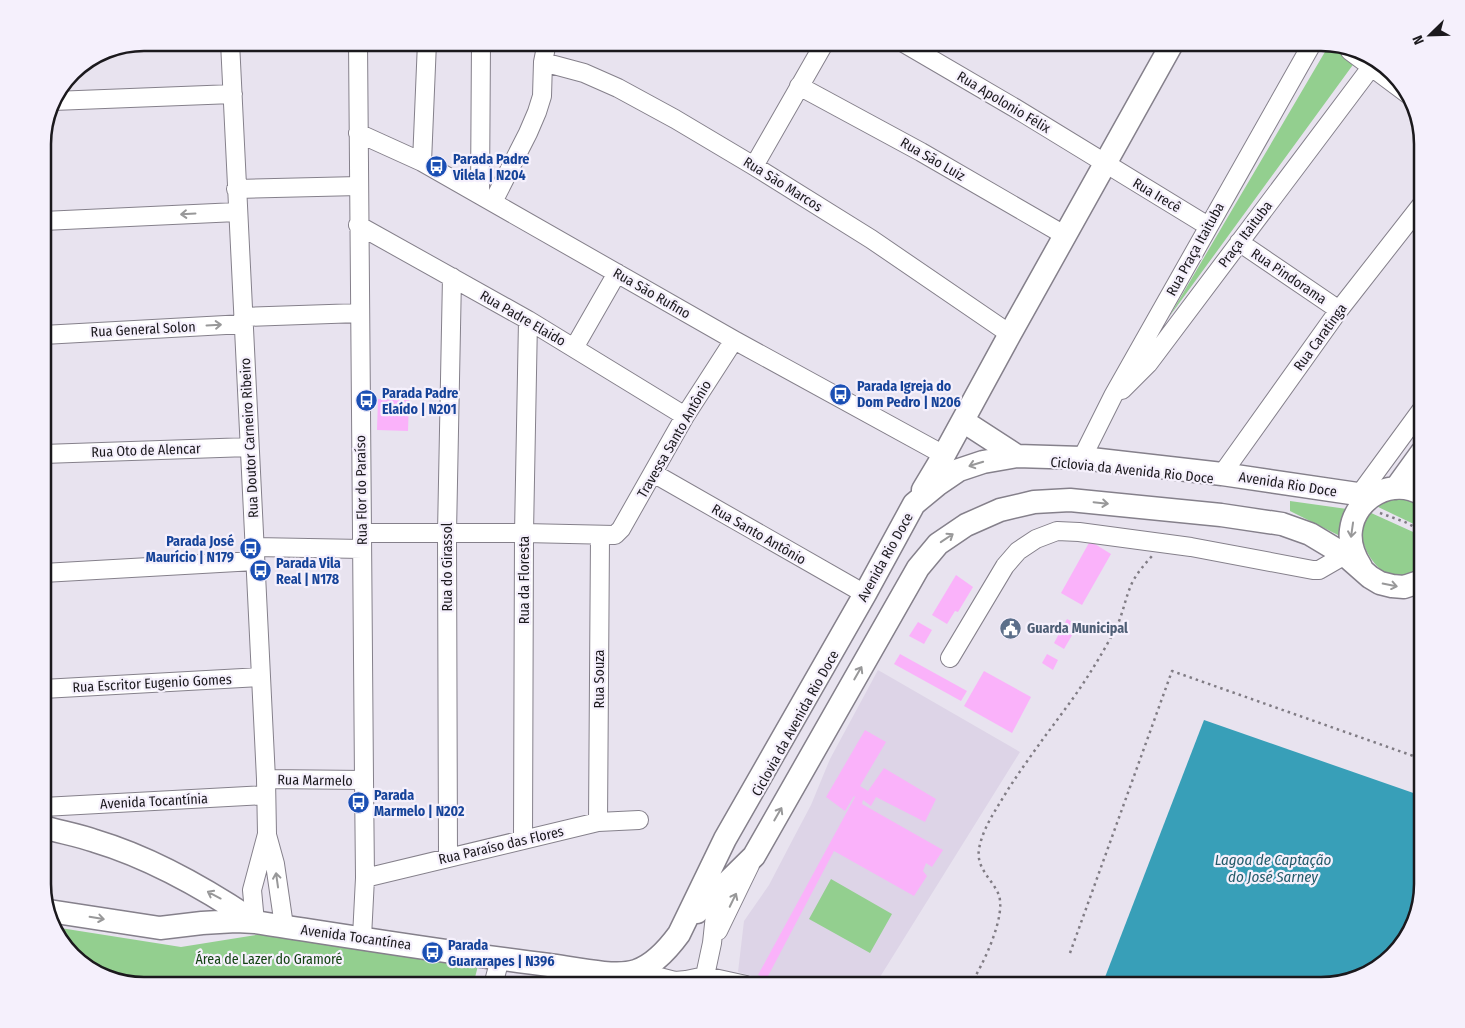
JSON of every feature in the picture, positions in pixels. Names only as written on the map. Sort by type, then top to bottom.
[{"type":"main road","points":[[914,504],[944,455],[1168,51]]},
{"type":"main road","points":[[963,421],[1017,456]]},
{"type":"main road","name":"Avenida Rio Doce","points":[[636,971],[655,960],[669,948],[679,934],[725,838],[865,594],[914,504],[936,485],[959,470],[983,462],[1017,456],[1082,458],[1222,474],[1364,499],[1383,490],[1408,488],[1414,491]]},
{"type":"main road","points":[[1396,488],[1414,463]]},
{"type":"main road","name":"Avenida Rio Doce","points":[[1353,562],[1351,530],[1354,517],[1364,499]]},
{"type":"main road","name":"Avenida Rio Doce","points":[[685,923],[754,856],[918,568],[938,544],[966,525],[1008,508],[1034,502],[1070,500],[1221,515],[1282,524],[1310,534],[1353,562],[1380,583],[1404,587],[1414,584]]},
{"type":"main road","name":"Avenida Tocantínea","points":[[51,829],[96,841],[150,862],[224,901],[255,922]]},
{"type":"main road","name":"Avenida Tocantínea","points":[[55,912],[160,928],[202,922],[255,922],[362,937],[601,977]]},
{"type":"main road","name":"Avenida Tocantínea","points":[[618,977],[636,971]]},
{"type":"street","name":"Rua Doutor Carneiro Ribeiro","points":[[231,51],[266,787],[266,834],[253,885],[255,922]]},
{"type":"street","name":"Rua Flor do Paraíso","points":[[358,51],[365,878],[362,937]]},
{"type":"street","points":[[422,162],[427,51]]},
{"type":"street","points":[[481,51],[487,198]]},
{"type":"street","points":[[487,198],[528,133],[537,112],[542,96],[545,51]]},
{"type":"street","points":[[754,166],[820,51]]},
{"type":"street","name":"Rua Apolonio Félix","points":[[917,51],[1007,103],[1106,165]]},
{"type":"street","name":"Rua Praça Itaituba","points":[[1082,458],[1112,396],[1308,51]]},
{"type":"street","name":"Rua São Marcos","points":[[543,62],[584,73],[618,88],[674,119],[871,239],[1010,334]]},
{"type":"street","name":"Praça Itaituba","points":[[1112,396],[1123,390],[1148,364],[1372,66]]},
{"type":"street","name":"Rua São Luiz","points":[[799,86],[921,152],[1066,236]]},
{"type":"street","points":[[62,101],[233,94]]},
{"type":"street","name":"Rua São Rufino","points":[[358,133],[422,162],[734,340],[944,455]]},
{"type":"street","name":"Rua Irecê","points":[[1106,165],[1208,226]]},
{"type":"street","points":[[236,189],[359,186]]},
{"type":"street","points":[[51,221],[237,212]]},
{"type":"street","name":"Rua Caratinga","points":[[1222,474],[1339,310],[1414,214]]},
{"type":"street","name":"Rua Padre Elaido","points":[[358,225],[528,320],[685,416]]},
{"type":"street","name":"Rua Pindorama","points":[[1239,242],[1339,310]]},
{"type":"street","points":[[574,348],[618,273]]},
{"type":"street","name":"Rua do Girassol","points":[[448,857],[447,533],[452,277]]},
{"type":"street","name":"Rua General Solon","points":[[51,334],[360,313]]},
{"type":"street","name":"Rua da Floresta","points":[[523,840],[524,533],[528,320]]},
{"type":"street","name":"Travessa Santo Antônio","points":[[606,536],[621,529],[685,416],[734,340]]},
{"type":"street","points":[[1364,499],[1414,421]]},
{"type":"street","name":"Rua Oto de Alencar","points":[[51,454],[250,447]]},
{"type":"street","name":"Rua Santo Antônio","points":[[653,473],[865,594]]},
{"type":"street","points":[[950,658],[1005,566],[1018,551],[1036,538],[1057,531],[1079,532],[1164,544],[1313,570],[1353,562]]},
{"type":"street","points":[[51,572],[255,554],[447,533],[606,536]]},
{"type":"street","name":"Rua Souza","points":[[598,822],[606,536]]},
{"type":"street","name":"Rua Escritor Eugenio Gomes","points":[[51,689],[260,677]]},
{"type":"street","name":"Rua Marmelo","points":[[266,787],[364,780]]},
{"type":"street","name":"Avenida Tocantínia","points":[[51,806],[266,787]]},
{"type":"street","name":"Rua Paraíso das Flores","points":[[365,878],[598,822],[639,820]]},
{"type":"street","name":"Rua Doutor Carneiro Ribeiro","points":[[266,834],[275,864],[284,926]]},
{"type":"street","name":"Avenida Rio Doce","points":[[705,977],[712,943],[725,838]]},
{"type":"street","name":"Avenida Rio Doce","points":[[712,943],[754,856]]},
{"type":"street","points":[[495,977],[500,959]]},
{"type":"street","points":[[636,971],[659,977]]},
{"type":"path","points":[[1364,499],[1414,527]]},
{"type":"path","points":[[976,977],[992,943],[1000,908],[998,893],[983,871],[978,857],[985,828],[1029,757],[1073,699],[1116,628],[1132,584],[1140,570],[1164,544]]},
{"type":"path","points":[[1070,953],[1172,671],[1414,756]]},
{"type":"shaded area","points":[[878,670],[1020,752],[880,977],[755,977],[738,972],[744,921],[769,885],[811,805],[830,759]]},
{"type":"green space","points":[[1325,51],[1346,55],[1355,62],[1169,317]]},
{"type":"green space","points":[[1414,497],[1414,524],[1374,505],[1382,498]]},
{"type":"green space","points":[[1290,501],[1347,509],[1342,537],[1290,511]]},
{"type":"green space","points":[[1369,512],[1414,532],[1414,576],[1396,578],[1382,571],[1376,565],[1370,558],[1363,542],[1362,524]]},
{"type":"green space","points":[[831,879],[892,914],[870,953],[809,919]]},
{"type":"green space","name":"Área de Lazer do Gramoré","points":[[63,928],[181,947],[268,933],[479,962],[475,977],[144,977],[114,972],[87,958],[70,941]]},
{"type":"water","name":"Lagoa de Captação do José Sarney","points":[[1204,720],[1414,793],[1414,884],[1412,902],[1409,914],[1398,936],[1378,958],[1357,970],[1345,974],[1321,977],[1105,977]]},
{"type":"building","points":[[378,399],[409,400],[408,431],[377,430]]},
{"type":"building","points":[[1090,541],[1111,554],[1082,605],[1061,593]]},
{"type":"building","points":[[956,575],[973,587],[958,612],[955,611],[947,624],[932,615]]},
{"type":"building","points":[[1067,619],[1078,625],[1064,649],[1054,643]]},
{"type":"building","points":[[918,622],[932,630],[924,644],[909,636]]},
{"type":"building","points":[[900,654],[967,691],[961,701],[894,664]]},
{"type":"building","points":[[1047,654],[1058,660],[1053,670],[1042,663]]},
{"type":"building","points":[[984,671],[1031,697],[1012,733],[964,706]]},
{"type":"building","points":[[865,730],[886,742],[860,786],[868,791],[884,768],[936,799],[925,822],[876,797],[871,806],[863,800],[862,804],[943,850],[932,867],[926,863],[923,871],[927,876],[914,896],[834,851],[768,977],[758,975],[855,797],[845,811],[826,797]]},
{"type":"place","name":"Parada Padre Vilela | N204","points":[[437,167]]},
{"type":"place","name":"Parada Igreja do Dom Pedro | N206","points":[[841,394]]},
{"type":"place","name":"Parada Padre Elaído | N201","points":[[366,401]]},
{"type":"place","name":"Parada José Maurício | N179","points":[[250,549]]},
{"type":"place","name":"Parada Vila Real | N178","points":[[260,571]]},
{"type":"place","name":"Guarda Municipal","points":[[1011,628]]},
{"type":"place","name":"Parada Marmelo | N202","points":[[358,803]]},
{"type":"place","name":"Parada Guararapes | N396","points":[[432,953]]}]
